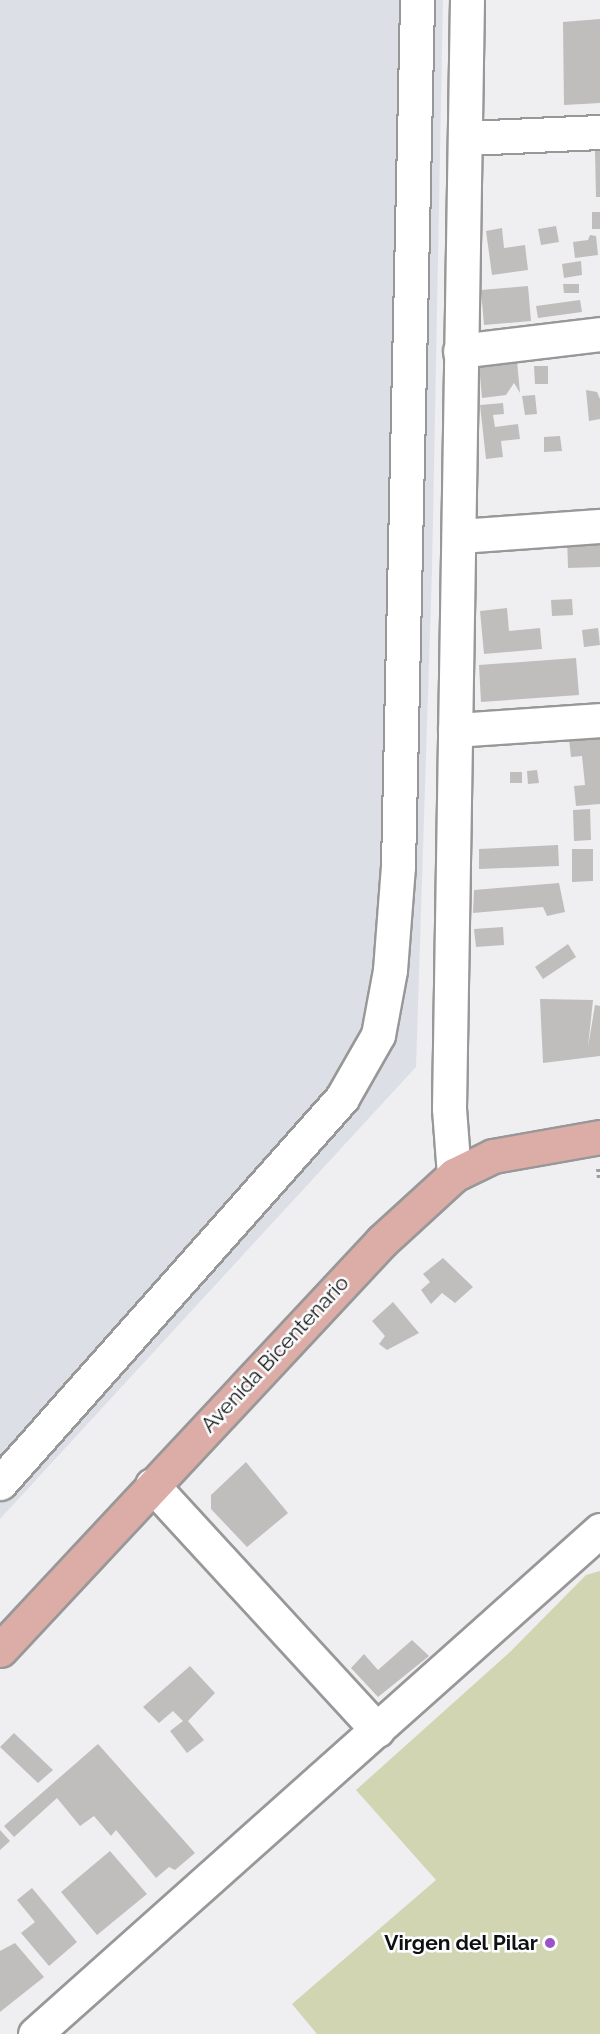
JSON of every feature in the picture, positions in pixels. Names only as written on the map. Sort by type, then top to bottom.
[{"type":"main road","name":"Avenida Bicentenario","points":[[0,1650],[382,1241],[454,1176],[493,1156],[600,1137]]},
{"type":"street","points":[[0,1483],[342,1098],[378,1035],[390,970],[398,866],[417,0]]},
{"type":"street","points":[[454,1176],[449,1108],[460,351],[467,138],[467,0]]},
{"type":"street","points":[[467,138],[600,132]]},
{"type":"street","points":[[460,351],[600,334]]},
{"type":"street","points":[[459,536],[600,526]]},
{"type":"street","points":[[455,730],[600,720]]},
{"type":"street","points":[[152,1485],[377,1730]]},
{"type":"street","points":[[47,2030],[600,1530]]},
{"type":"shaded area","points":[[0,0],[443,0],[432,570],[416,1067],[0,1519]]},
{"type":"green space","points":[[600,1571],[600,2034],[317,2034],[292,2004],[436,1880],[356,1790],[511,1651],[586,1575]]},
{"type":"building","points":[[600,19],[600,103],[564,105],[563,22]]},
{"type":"building","points":[[595,151],[600,151],[600,197],[596,197]]},
{"type":"building","points":[[592,212],[600,212],[600,229],[592,229]]},
{"type":"building","points":[[556,226],[559,242],[541,245],[538,229]]},
{"type":"building","points":[[502,228],[504,248],[525,245],[528,270],[492,275],[486,231]]},
{"type":"building","points":[[590,235],[596,236],[598,255],[575,258],[573,242],[588,240]]},
{"type":"building","points":[[581,261],[582,275],[564,278],[562,264]]},
{"type":"building","points":[[563,284],[579,284],[579,293],[564,293]]},
{"type":"building","points":[[528,286],[531,321],[484,325],[481,290]]},
{"type":"building","points":[[580,300],[582,312],[538,318],[536,306]]},
{"type":"building","points":[[517,361],[520,393],[514,383],[506,395],[482,398],[479,365]]},
{"type":"building","points":[[534,366],[548,366],[548,384],[535,384]]},
{"type":"building","points":[[586,390],[597,392],[600,399],[600,419],[589,421]]},
{"type":"building","points":[[535,395],[537,414],[525,415],[522,396]]},
{"type":"building","points":[[503,403],[504,414],[493,415],[495,427],[518,424],[520,439],[501,441],[503,457],[486,459],[480,405]]},
{"type":"building","points":[[560,436],[562,451],[544,452],[544,437]]},
{"type":"building","points":[[600,534],[600,567],[568,568],[567,535]]},
{"type":"building","points":[[572,599],[573,615],[552,616],[551,600]]},
{"type":"building","points":[[507,608],[509,631],[540,628],[542,649],[484,654],[480,611]]},
{"type":"building","points":[[598,628],[600,645],[584,647],[582,630]]},
{"type":"building","points":[[576,658],[579,695],[481,702],[479,665]]},
{"type":"building","points":[[600,735],[600,804],[576,806],[574,786],[585,785],[582,756],[571,757],[569,739]]},
{"type":"building","points":[[537,770],[539,783],[528,784],[527,771]]},
{"type":"building","points":[[510,772],[522,772],[522,783],[510,783]]},
{"type":"building","points":[[590,809],[591,840],[574,841],[573,810]]},
{"type":"building","points":[[558,845],[559,866],[479,869],[479,849]]},
{"type":"building","points":[[572,849],[593,849],[593,881],[572,882]]},
{"type":"building","points":[[559,883],[565,912],[547,916],[543,907],[473,913],[474,890]]},
{"type":"building","points":[[503,927],[504,945],[476,947],[474,929]]},
{"type":"building","points":[[568,944],[576,957],[543,979],[535,967]]},
{"type":"building","points":[[540,999],[593,1000],[588,1047],[595,1005],[600,1006],[600,1056],[543,1063]]},
{"type":"building","points":[[443,1258],[473,1287],[455,1303],[442,1293],[431,1304],[421,1290],[430,1282],[423,1274]]},
{"type":"building","points":[[393,1302],[419,1333],[387,1350],[379,1344],[385,1336],[372,1321]]},
{"type":"building","points":[[246,1462],[288,1513],[247,1547],[211,1509],[211,1495]]},
{"type":"building","points":[[412,1640],[429,1656],[378,1697],[351,1668],[364,1654],[378,1670]]},
{"type":"building","points":[[190,1666],[215,1693],[188,1721],[204,1740],[187,1753],[170,1731],[183,1721],[173,1711],[159,1723],[143,1707]]},
{"type":"building","points":[[14,1733],[53,1770],[38,1783],[0,1747]]},
{"type":"building","points":[[98,1744],[195,1853],[175,1870],[169,1867],[156,1878],[116,1830],[111,1836],[94,1816],[80,1826],[57,1798],[14,1837],[4,1826]]},
{"type":"building","points":[[0,1830],[10,1841],[0,1850]]},
{"type":"building","points":[[110,1851],[147,1894],[97,1935],[61,1892]]},
{"type":"building","points":[[32,1888],[77,1942],[49,1966],[21,1933],[35,1922],[17,1900]]},
{"type":"building","points":[[15,1943],[44,1977],[0,2012],[0,1951]]},
{"type":"place","name":"Virgen del Pilar","points":[[550,1943]]}]
